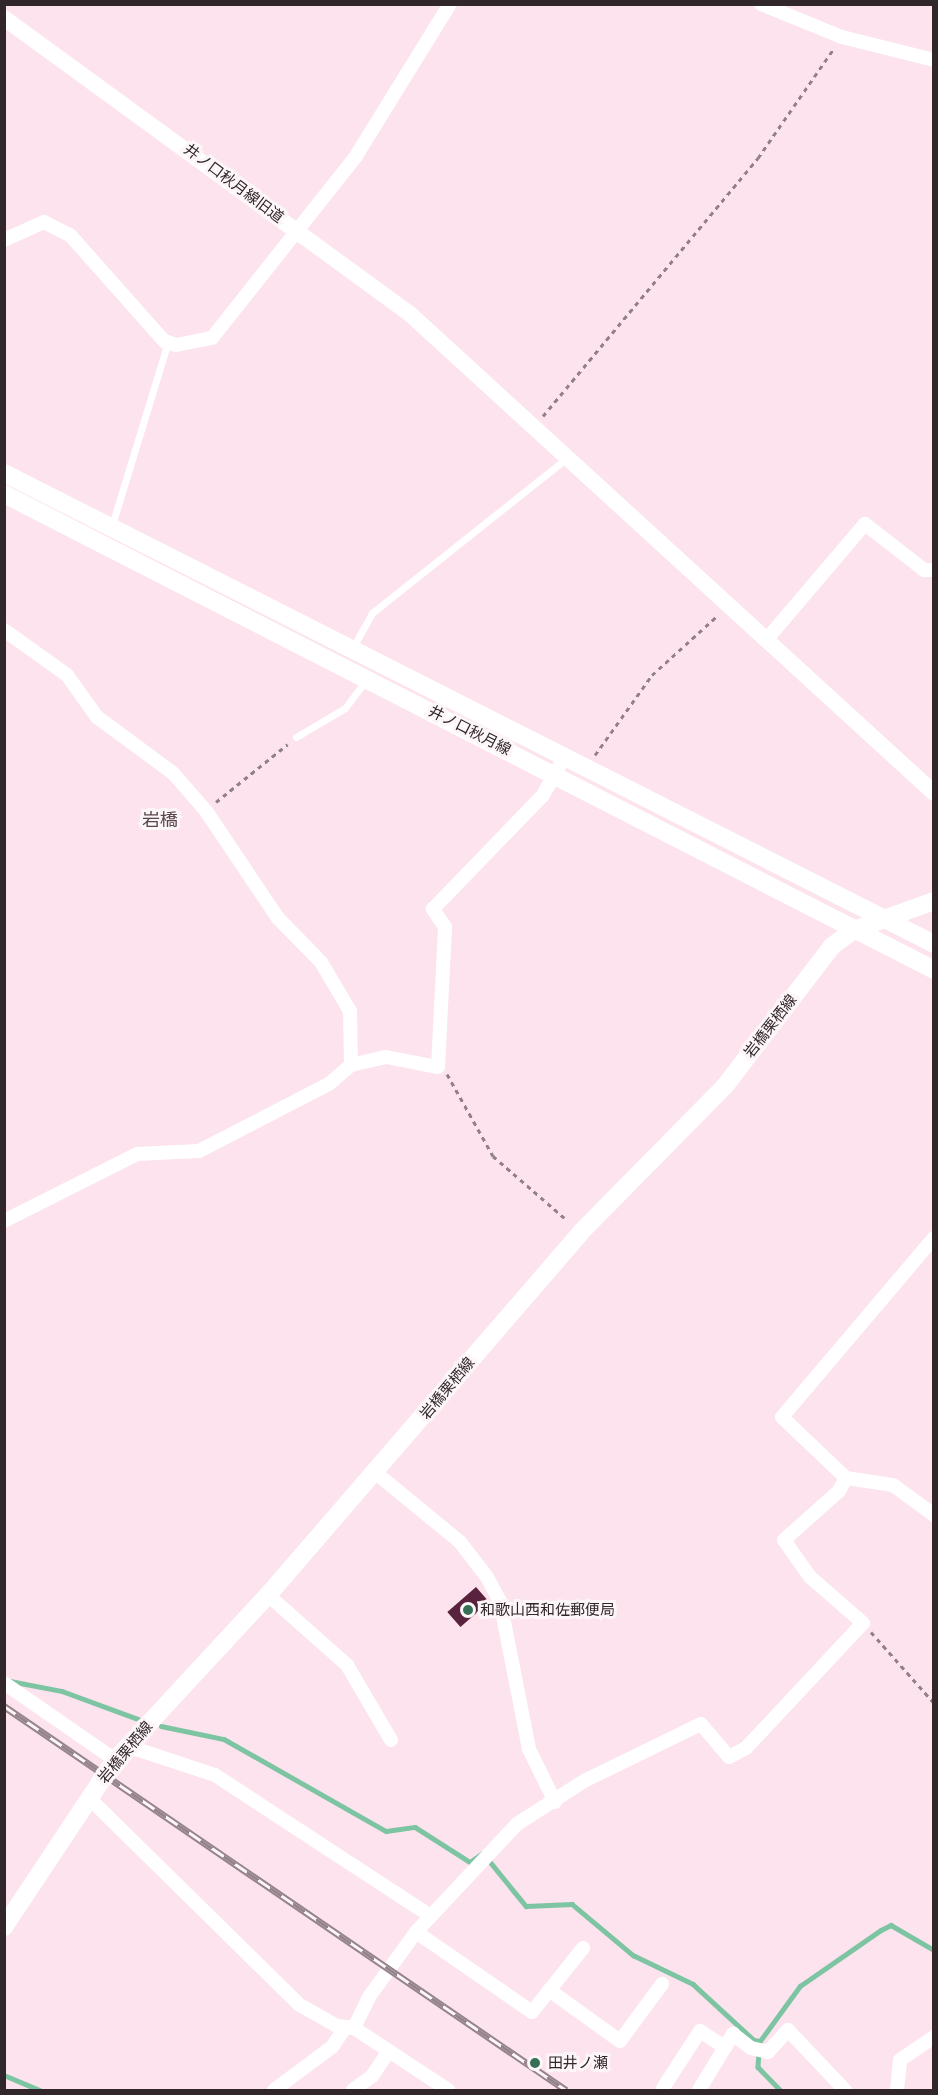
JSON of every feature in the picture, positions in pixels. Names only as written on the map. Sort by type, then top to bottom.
[{"type":"main road","name":"井ノ口秋月線","points":[[4,473],[351,650],[854,930],[933,970]]},
{"type":"main road","name":"井ノ口秋月線","points":[[4,494],[367,678],[560,766],[586,769],[933,944]]},
{"type":"main road","name":"岩橋栗栖線","points":[[4,1927],[88,1797],[115,1760],[268,1595],[376,1473],[580,1232],[725,1086],[832,946],[854,930],[933,901]]},
{"type":"street","name":"井ノ口秋月線旧道","points":[[4,18],[300,232],[356,156],[450,4]]},
{"type":"street","points":[[766,5],[842,37],[933,60]]},
{"type":"street","points":[[4,240],[44,222],[70,235],[168,342],[212,338],[300,232],[410,314],[536,424],[933,793]]},
{"type":"street","points":[[767,639],[865,525],[924,570],[933,570]]},
{"type":"street","points":[[4,630],[67,675],[97,717],[173,773],[206,811],[278,918],[321,962],[350,1011],[351,1065]]},
{"type":"street","points":[[4,1221],[137,1154],[199,1151],[329,1084],[351,1065],[386,1057],[438,1068],[445,927],[433,909],[543,795],[560,766]]},
{"type":"street","points":[[933,1238],[782,1417],[846,1478],[893,1485],[933,1515]]},
{"type":"street","points":[[376,1473],[460,1542],[488,1577],[500,1601],[529,1749],[555,1802]]},
{"type":"street","points":[[274,2091],[332,2047],[349,2029],[369,1997],[429,1915],[517,1824],[555,1802],[584,1781],[701,1724],[729,1757],[746,1749],[863,1623],[810,1577],[784,1540],[839,1491],[846,1478]]},
{"type":"street","points":[[268,1595],[347,1665],[391,1740]]},
{"type":"street","points":[[4,1683],[115,1760]]},
{"type":"street","points":[[127,1746],[216,1775],[429,1915]]},
{"type":"street","points":[[88,1797],[250,1960],[300,2005],[389,2051],[448,2091]]},
{"type":"street","points":[[416,1932],[532,2012],[584,1948]]},
{"type":"street","points":[[549,1990],[620,2041],[662,1984]]},
{"type":"street","points":[[699,2091],[733,2034],[751,2048],[768,2052],[788,2030],[845,2091]]},
{"type":"street","points":[[663,2088],[700,2031],[725,2047]]},
{"type":"street","points":[[897,2091],[900,2060],[933,2037]]},
{"type":"street","points":[[353,2091],[372,2076],[389,2051]]},
{"type":"lane","points":[[111,528],[168,342]]},
{"type":"lane","points":[[351,650],[372,613],[570,456]]},
{"type":"lane","points":[[296,737],[345,708],[367,678]]},
{"type":"path","points":[[536,424],[758,158],[842,37]]},
{"type":"path","points":[[586,769],[652,675],[730,604]]},
{"type":"path","points":[[206,811],[296,737]]},
{"type":"path","points":[[438,1068],[454,1079],[493,1156],[580,1232]]},
{"type":"path","points":[[863,1623],[933,1703]]},
{"type":"building","points":[[476,1587],[489,1602],[460,1627],[447,1612]]},
{"type":"waterway","points":[[10,1681],[62,1691],[138,1719]]},
{"type":"waterway","points":[[161,1726],[224,1739],[386,1831],[415,1827],[470,1862],[481,1854]]},
{"type":"waterway","points":[[487,1858],[526,1906],[572,1904],[633,1955],[693,1984],[754,2040],[760,2041],[800,1986],[881,1930],[891,1925],[934,1950]]},
{"type":"waterway","points":[[759,2052],[758,2067],[780,2090]]},
{"type":"waterway","points":[[4,2075],[40,2090]]},
{"type":"railway","points":[[4,1706],[566,2090]]},
{"type":"place","name":"和歌山西和佐郵便局","points":[[468,1610]]},
{"type":"place","name":"田井ノ瀬","points":[[535,2063]]},
{"type":"district","name":"岩橋","points":[[160,819]]}]
